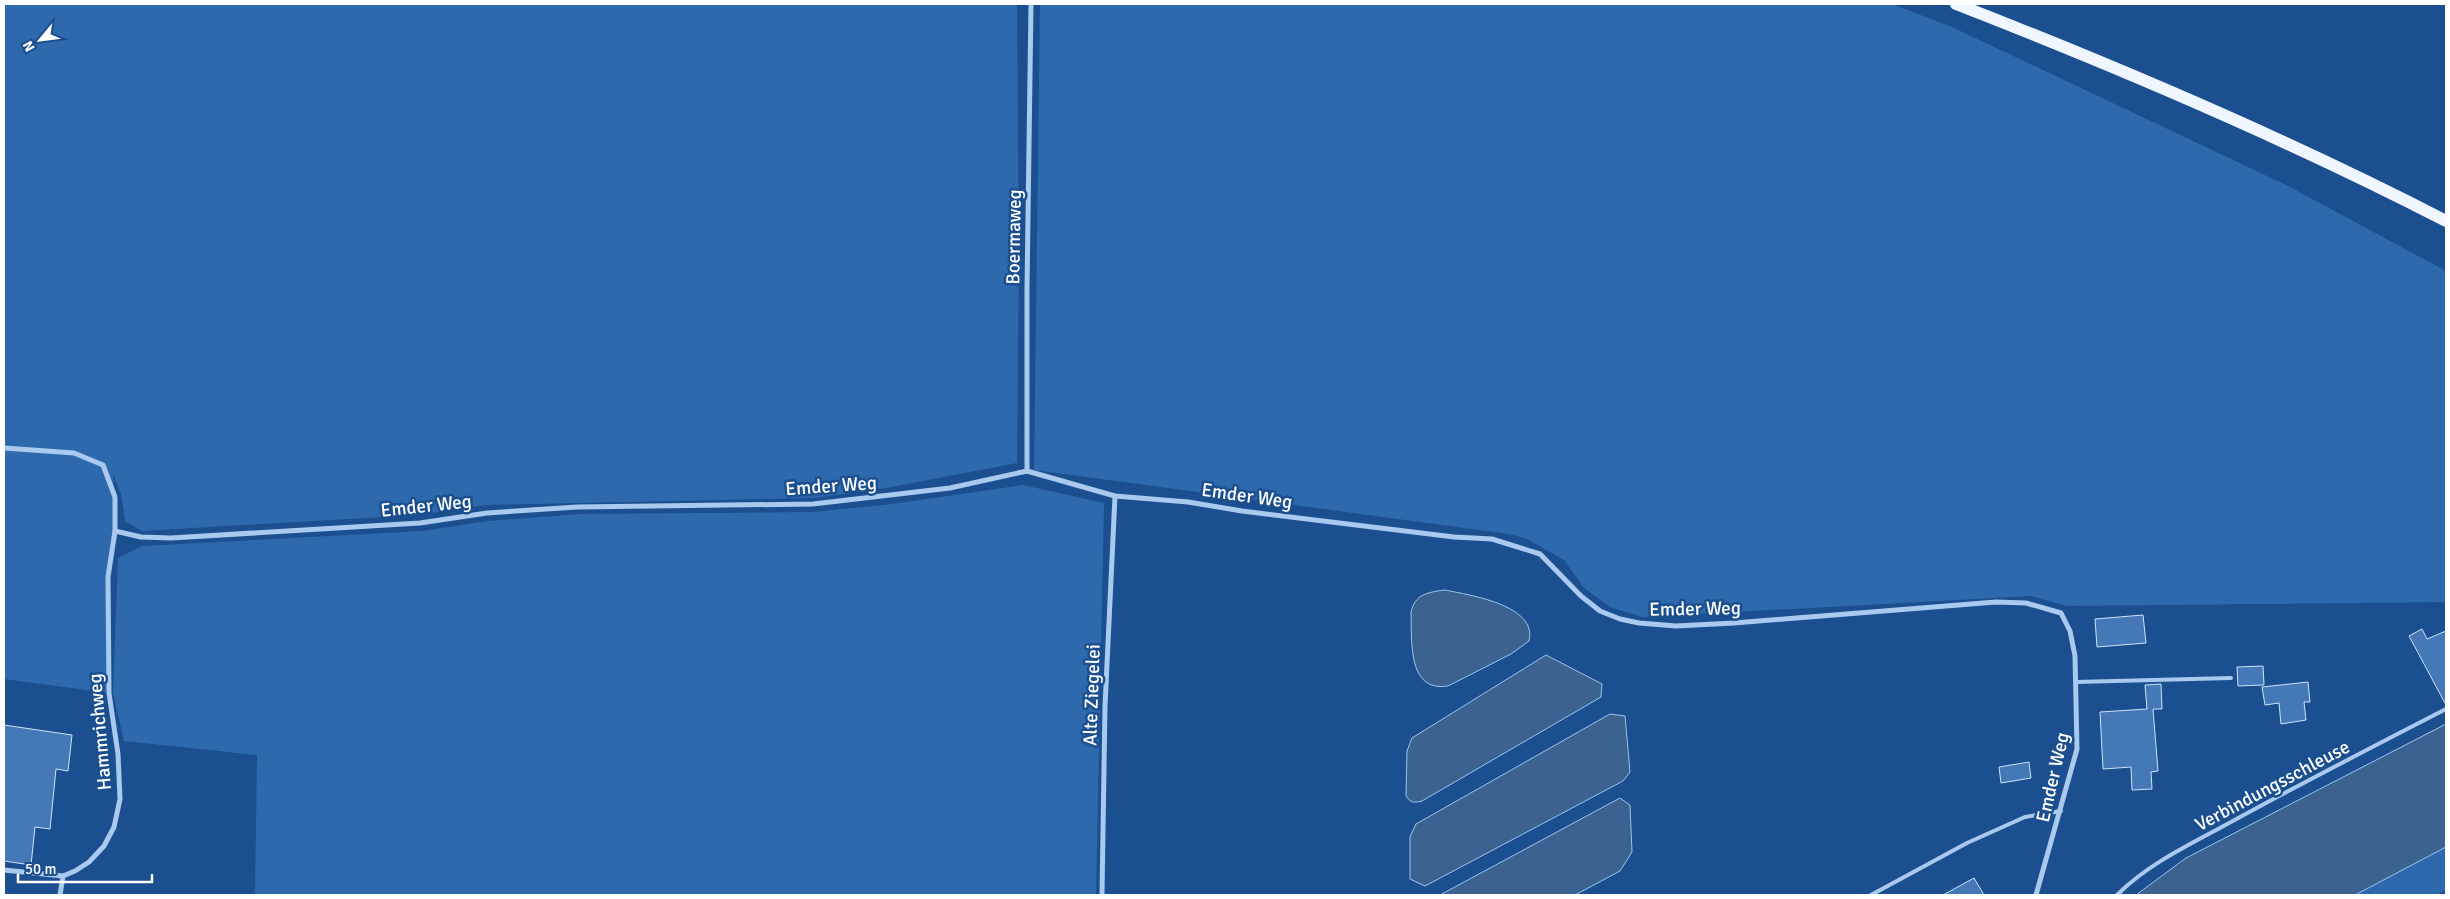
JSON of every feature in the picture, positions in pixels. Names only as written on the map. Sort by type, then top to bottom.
[{"type":"main road","points":[[1956,4],[2208,106],[2366,180],[2446,221]]},
{"type":"street","name":"Boermaweg","points":[[1027,471],[1027,288],[1032,4]]},
{"type":"street","name":"Hammrichweg","points":[[4,448],[74,453],[103,465],[115,496],[115,531],[108,578],[109,694],[118,754],[120,800],[114,826],[104,846],[83,867],[63,876]]},
{"type":"street","name":"Emder Weg","points":[[115,531],[141,537],[171,538],[420,523],[487,513],[577,507],[813,504],[950,488],[1027,471],[1115,496],[1188,502],[1242,511],[1406,529],[1454,537],[1492,539],[1540,554],[1581,596],[1600,611],[1620,620],[1639,623],[1676,626],[1996,602],[2026,603],[2061,613],[2066,621],[2075,656],[2076,682],[2077,749],[2036,895]]},
{"type":"street","name":"Alte Ziegelei","points":[[1102,895],[1105,706],[1115,496]]},
{"type":"street","points":[[4,870],[63,876],[60,895]]},
{"type":"lane","points":[[2076,682],[2231,678]]},
{"type":"lane","name":"Verbindungsschleuse","points":[[2117,895],[2128,883],[2165,858],[2290,790],[2446,709]]},
{"type":"lane","points":[[1871,895],[1967,843],[2016,820],[2060,811]]},
{"type":"shaded area","points":[[4,4],[1017,4],[1019,256],[1017,463],[886,488],[815,498],[485,505],[417,515],[142,531],[125,521],[121,494],[113,474],[115,531],[110,557],[109,693],[4,679]]},
{"type":"shaded area","points":[[1040,4],[1892,4],[1952,27],[2290,187],[2446,271],[2446,602],[2067,606],[2031,596],[1642,617],[1610,607],[1584,588],[1564,560],[1527,539],[1509,534],[1034,470]]},
{"type":"shaded area","points":[[1023,485],[1104,503],[1096,895],[255,895],[257,755],[124,741],[113,693],[118,558],[142,546],[422,531],[488,521],[579,514],[813,512],[892,504]]},
{"type":"shaded area","points":[[1445,590],[1484,599],[1513,610],[1523,619],[1529,629],[1529,641],[1511,654],[1448,686],[1435,686],[1425,681],[1414,662],[1411,613],[1415,602],[1423,595]]},
{"type":"shaded area","points":[[1546,655],[1602,684],[1601,697],[1422,801],[1415,802],[1409,800],[1406,795],[1407,751],[1412,738]]},
{"type":"shaded area","points":[[1610,714],[1625,716],[1630,772],[1623,781],[1425,886],[1410,879],[1410,837],[1416,824]]},
{"type":"shaded area","points":[[2446,724],[2446,847],[2355,895],[2136,895],[2186,858]]},
{"type":"shaded area","points":[[1620,798],[1630,805],[1632,852],[1620,871],[1575,895],[1440,895]]},
{"type":"shaded area","points":[[2446,847],[2446,890],[2437,895],[2355,895]]},
{"type":"building","points":[[2143,615],[2146,643],[2097,647],[2095,619]]},
{"type":"building","points":[[2422,629],[2427,639],[2446,631],[2446,705],[2409,636]]},
{"type":"building","points":[[2263,666],[2264,685],[2238,686],[2237,667]]},
{"type":"building","points":[[2308,682],[2310,702],[2304,702],[2306,720],[2281,724],[2279,703],[2265,705],[2262,687]]},
{"type":"building","points":[[2161,684],[2162,709],[2153,709],[2158,771],[2151,772],[2152,789],[2132,790],[2131,767],[2103,769],[2100,712],[2147,709],[2145,685]]},
{"type":"building","points":[[4,725],[72,735],[68,771],[56,769],[50,829],[35,827],[31,865],[4,861]]},
{"type":"building","points":[[2029,762],[2031,778],[2001,783],[1999,767]]},
{"type":"building","points":[[1974,878],[1984,895],[1943,895]]}]
